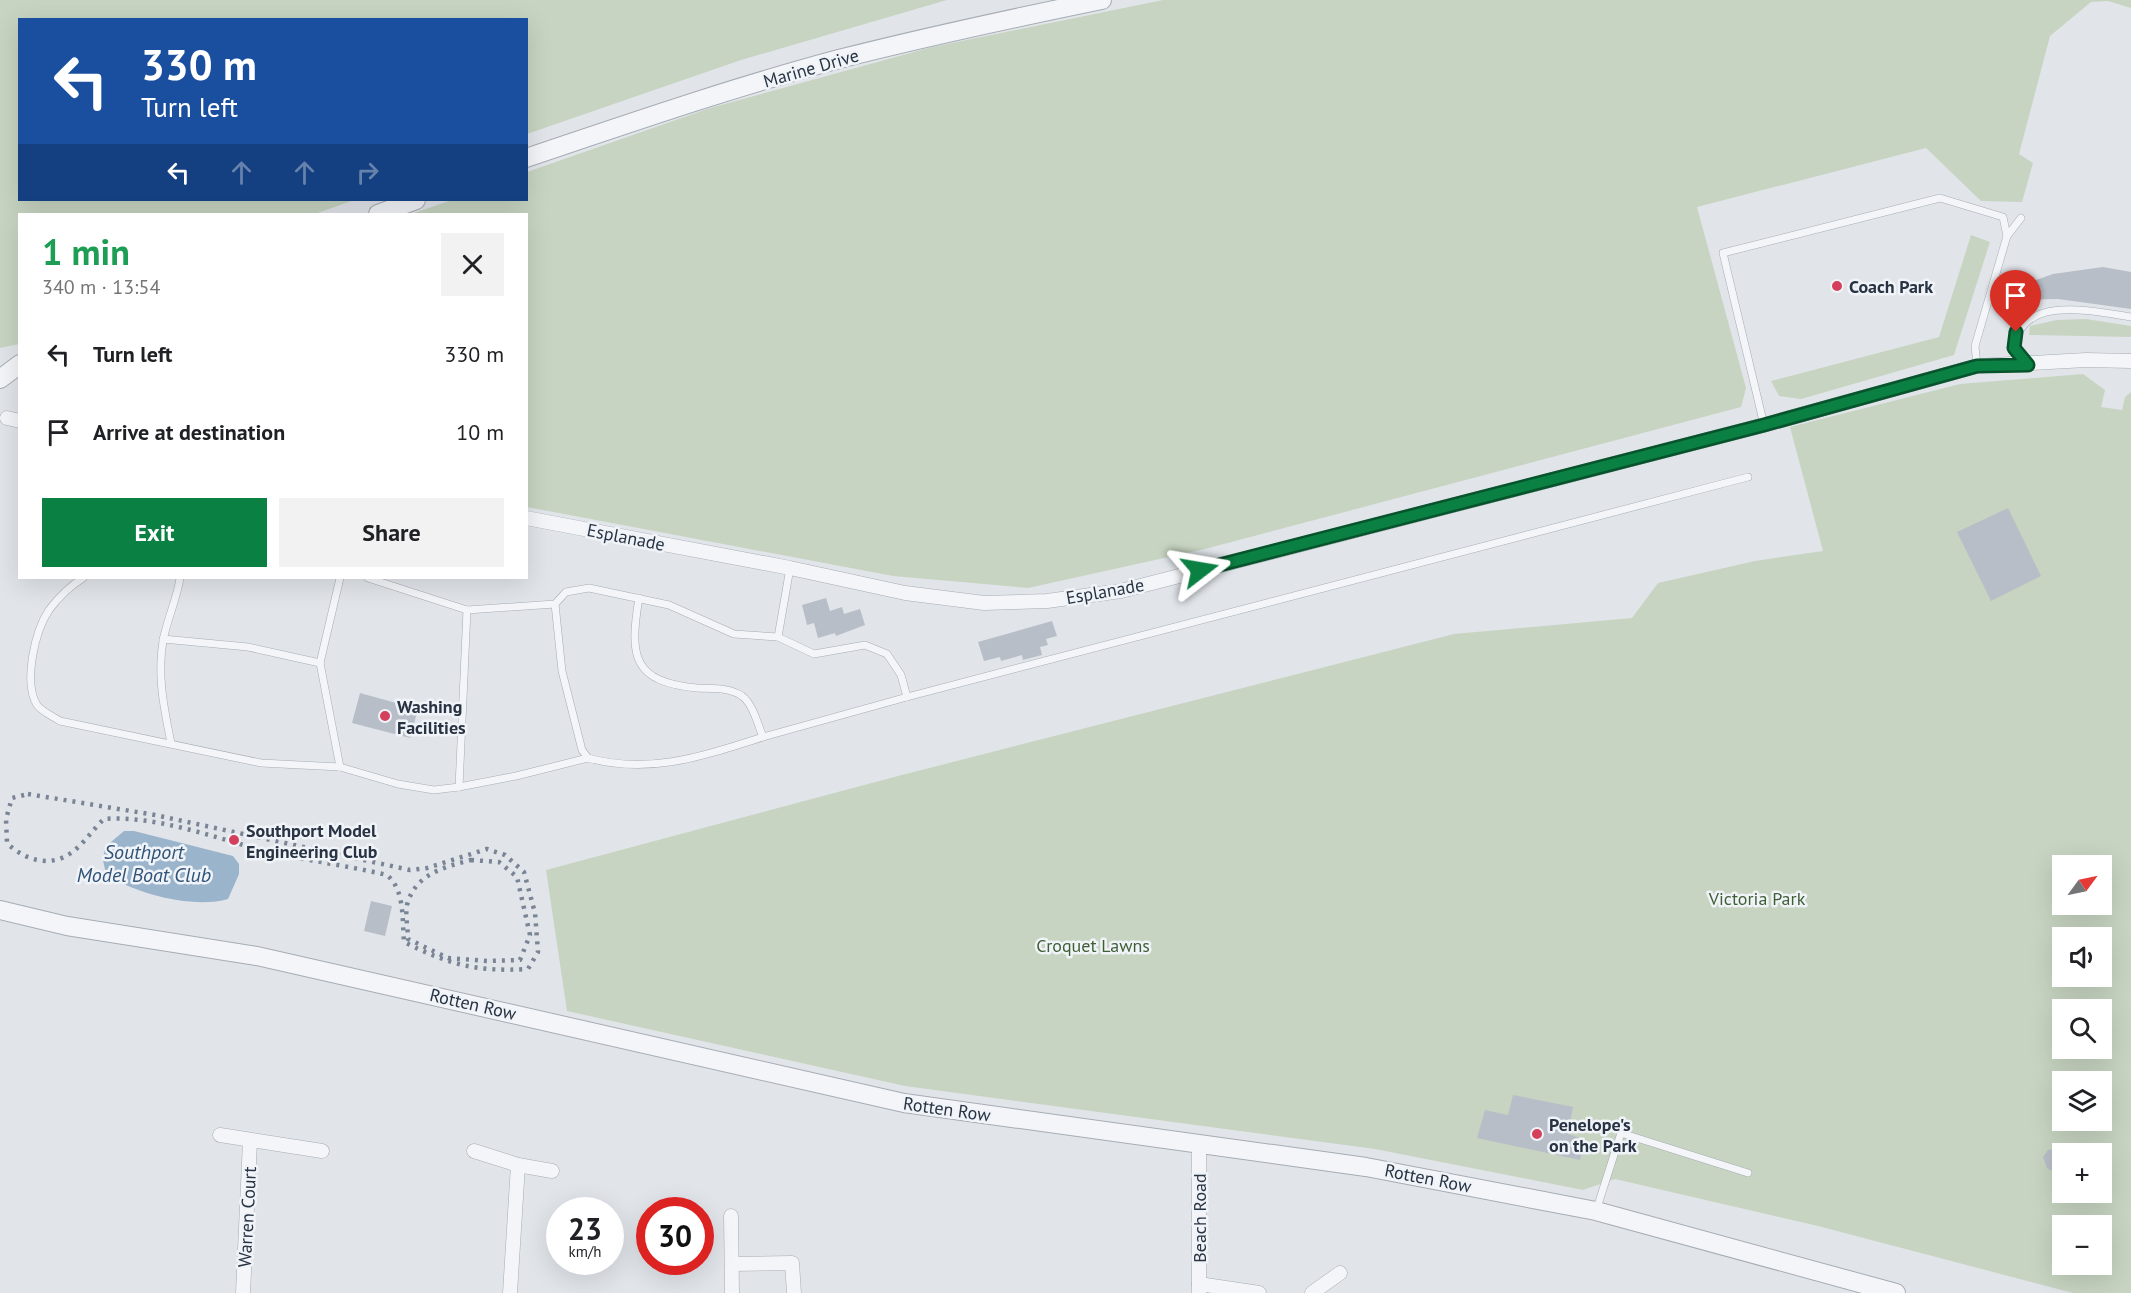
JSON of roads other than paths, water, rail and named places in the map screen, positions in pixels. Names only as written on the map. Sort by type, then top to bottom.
[{"type":"street","name":"Marine Drive","points":[[528,157],[675,108],[837,60],[953,31],[1102,0]]},
{"type":"street","points":[[381,213],[413,201]]},
{"type":"street","name":"Esplanade","points":[[528,518],[790,568],[905,593],[984,603],[1047,601],[1120,591],[1764,425],[1977,366],[2028,365],[2086,360],[2131,361]]},
{"type":"street","points":[[0,369],[18,364]]},
{"type":"street","points":[[0,379],[18,365]]},
{"type":"street","name":"Rotten Row","points":[[0,910],[67,926],[257,956],[904,1103],[1366,1167],[1596,1211],[1896,1293]]},
{"type":"street","points":[[220,1135],[322,1151]]},
{"type":"street","name":"Warren Court","points":[[243,1293],[250,1141]]},
{"type":"street","name":"Beach Road","points":[[1199,1143],[1199,1288]]},
{"type":"street","points":[[474,1151],[518,1165],[552,1171]]},
{"type":"street","points":[[510,1293],[518,1165]]},
{"type":"street","points":[[731,1216],[732,1293]]},
{"type":"street","points":[[732,1264],[792,1263],[794,1293]]},
{"type":"street","points":[[1312,1293],[1340,1273]]},
{"type":"street","points":[[1199,1288],[1259,1293]]},
{"type":"lane","points":[[1764,425],[1723,253],[1940,198],[2003,217],[2007,236]]},
{"type":"lane","points":[[1977,366],[1975,346],[2007,236],[2021,218]]},
{"type":"lane","points":[[2028,365],[2014,348],[2016,332],[2027,320],[2048,311],[2092,311],[2131,317]]},
{"type":"lane","points":[[81,579],[72,585],[48,611],[34,645],[30,681],[37,706],[60,721],[261,763],[340,767],[398,784],[434,790],[516,776],[588,758],[640,767],[708,754],[907,697],[1748,477]]},
{"type":"lane","points":[[778,637],[790,568]]},
{"type":"lane","points":[[171,743],[160,686],[163,639],[177,598],[180,579]]},
{"type":"lane","points":[[340,579],[320,663],[340,767]]},
{"type":"lane","points":[[371,579],[466,610],[555,604],[566,592],[578,588],[589,588],[669,605],[735,634],[778,637],[814,654],[865,645],[887,654],[901,675],[907,697]]},
{"type":"lane","points":[[639,598],[635,635],[642,670],[654,679],[668,683],[720,688],[743,696],[755,715],[763,737]]},
{"type":"lane","points":[[555,604],[562,671],[582,750],[588,758]]},
{"type":"lane","points":[[459,787],[466,610]]},
{"type":"lane","points":[[163,639],[248,647],[320,663]]},
{"type":"lane","points":[[1596,1211],[1621,1133],[1748,1173]]},
{"type":"water","name":"Southport Model Boat Club","points":[[124,831],[134,831],[233,856],[239,864],[239,874],[228,899],[199,902],[165,898],[133,888],[106,874],[103,860],[105,847]]},
{"type":"railway","points":[[28,794],[155,815],[410,870],[427,868],[487,849],[505,855],[524,872],[535,913],[538,952],[528,969],[478,968],[450,961],[404,942],[400,897],[393,881],[387,875],[292,857],[203,833],[143,820],[104,819],[80,845],[63,858],[46,861],[29,858],[7,843],[6,819],[12,798],[28,794]]},
{"type":"railway","points":[[471,860],[499,862],[517,877],[530,935],[520,960],[487,961],[448,958],[408,939],[407,905],[417,886],[441,869],[471,860]]},
{"type":"place","name":"Coach Park","points":[[1837,286]]},
{"type":"place","name":"Washing Facilities","points":[[385,716]]},
{"type":"place","name":"Southport Model Engineering Club","points":[[234,840]]},
{"type":"place","name":"Penelope's on the Park","points":[[1537,1134]]},
{"type":"park label","name":"Victoria Park","points":[[1757,898]]},
{"type":"park label","name":"Croquet Lawns","points":[[1093,945]]}]
